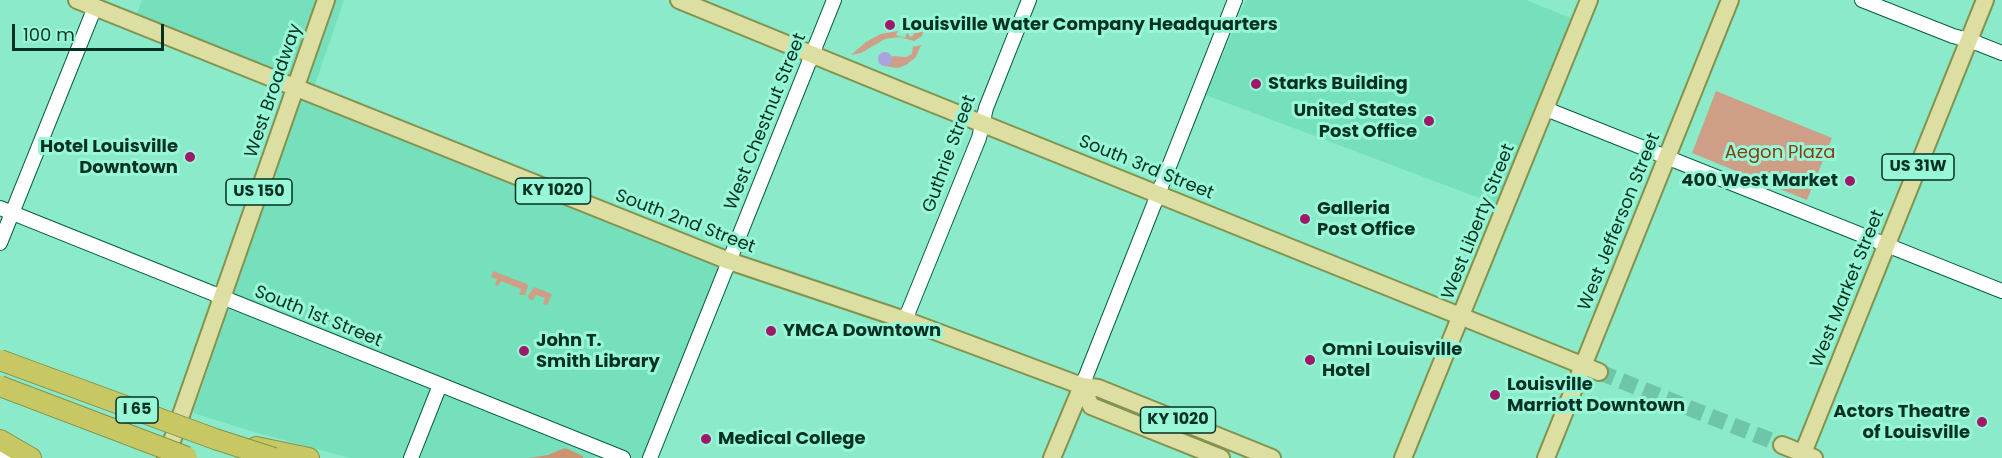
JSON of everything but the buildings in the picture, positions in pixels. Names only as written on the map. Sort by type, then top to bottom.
[{"type":"highway","name":"I 65","points":[[0,360],[215,439],[274,458]]},
{"type":"highway","name":"I 65","points":[[0,386],[189,458]]},
{"type":"highway","points":[[215,439],[309,458]]},
{"type":"highway","points":[[0,440],[31,458]]},
{"type":"main road","name":"South 2nd Street","points":[[77,0],[729,261],[905,320],[1082,386],[1098,388],[1272,458]]},
{"type":"main road","name":"West Broadway","points":[[222,297],[326,0]]},
{"type":"main road","name":"South 3rd Street","points":[[679,0],[1591,369]]},
{"type":"main road","name":"West Liberty Street","points":[[1403,458],[1589,0]]},
{"type":"main road","name":"West Jefferson Street","points":[[1546,458],[1591,369],[1667,158],[1730,0]]},
{"type":"main road","name":"West Market Street","points":[[1806,456],[1985,0]]},
{"type":"main road","name":"US 150","points":[[166,458],[222,297]]},
{"type":"main road","points":[[1052,458],[1082,386]]},
{"type":"main road","name":"KY 1020","points":[[1082,386],[1091,406],[1221,458]]},
{"type":"main road","points":[[1782,445],[1806,456]]},
{"type":"street","name":"West Chestnut Street","points":[[650,458],[834,0]]},
{"type":"street","name":"Guthrie Street","points":[[905,320],[979,138],[986,108],[1029,0]]},
{"type":"street","points":[[1082,386],[1235,0]]},
{"type":"street","points":[[1862,0],[2002,53]]},
{"type":"street","points":[[0,243],[6,211],[95,7]]},
{"type":"street","points":[[1546,109],[2002,291]]},
{"type":"street","name":"South 1st Street","points":[[6,211],[623,458]]},
{"type":"street","points":[[411,458],[440,385]]},
{"type":"street","points":[[0,453],[15,458]]},
{"type":"shaded area","points":[[142,0],[344,0],[311,96],[721,262],[642,458],[350,458],[193,413],[305,86],[136,16]]},
{"type":"shaded area","points":[[1246,0],[1526,0],[1573,19],[1498,205],[1206,95]]},
{"type":"shaded area","points":[[882,52],[888,52],[892,59],[888,66],[882,66],[878,62],[878,56]]},
{"type":"shaded area","points":[[565,448],[583,458],[529,458],[548,455]]},
{"type":"green space","points":[[908,30],[910,37],[915,31],[923,32],[922,36],[914,41],[899,37],[885,39],[861,53],[851,55],[866,42],[881,34],[898,31],[896,35],[905,38]]},
{"type":"green space","points":[[921,45],[916,57],[906,65],[898,68],[884,66],[889,65],[892,56],[906,57],[912,54],[913,47]]},
{"type":"green space","name":"Aegon Plaza","points":[[1716,91],[1832,138],[1807,200],[1692,153]]},
{"type":"green space","points":[[493,271],[527,284],[525,295],[519,295],[521,289],[501,281],[498,286],[495,285],[497,279],[491,277]]},
{"type":"green space","points":[[534,287],[552,294],[547,305],[543,304],[545,298],[536,295],[533,300],[529,299],[528,296]]},
{"type":"tunnel","points":[[1599,372],[1782,445]]},
{"type":"place","name":"Louisville Water Company Headquarters","points":[[890,25]]},
{"type":"place","name":"Starks Building","points":[[1256,84]]},
{"type":"place","name":"United States Post Office","points":[[1429,121]]},
{"type":"place","name":"Hotel Louisville Downtown","points":[[190,157]]},
{"type":"place","name":"400 West Market","points":[[1850,181]]},
{"type":"place","name":"Galleria Post Office","points":[[1305,219]]},
{"type":"place","name":"YMCA Downtown","points":[[771,331]]},
{"type":"place","name":"John T. Smith Library","points":[[524,351]]},
{"type":"place","name":"Omni Louisville Hotel","points":[[1310,360]]},
{"type":"place","name":"Louisville Marriott Downtown","points":[[1495,395]]},
{"type":"place","name":"Actors Theatre of Louisville","points":[[1982,422]]},
{"type":"place","name":"Medical College","points":[[706,439]]}]
